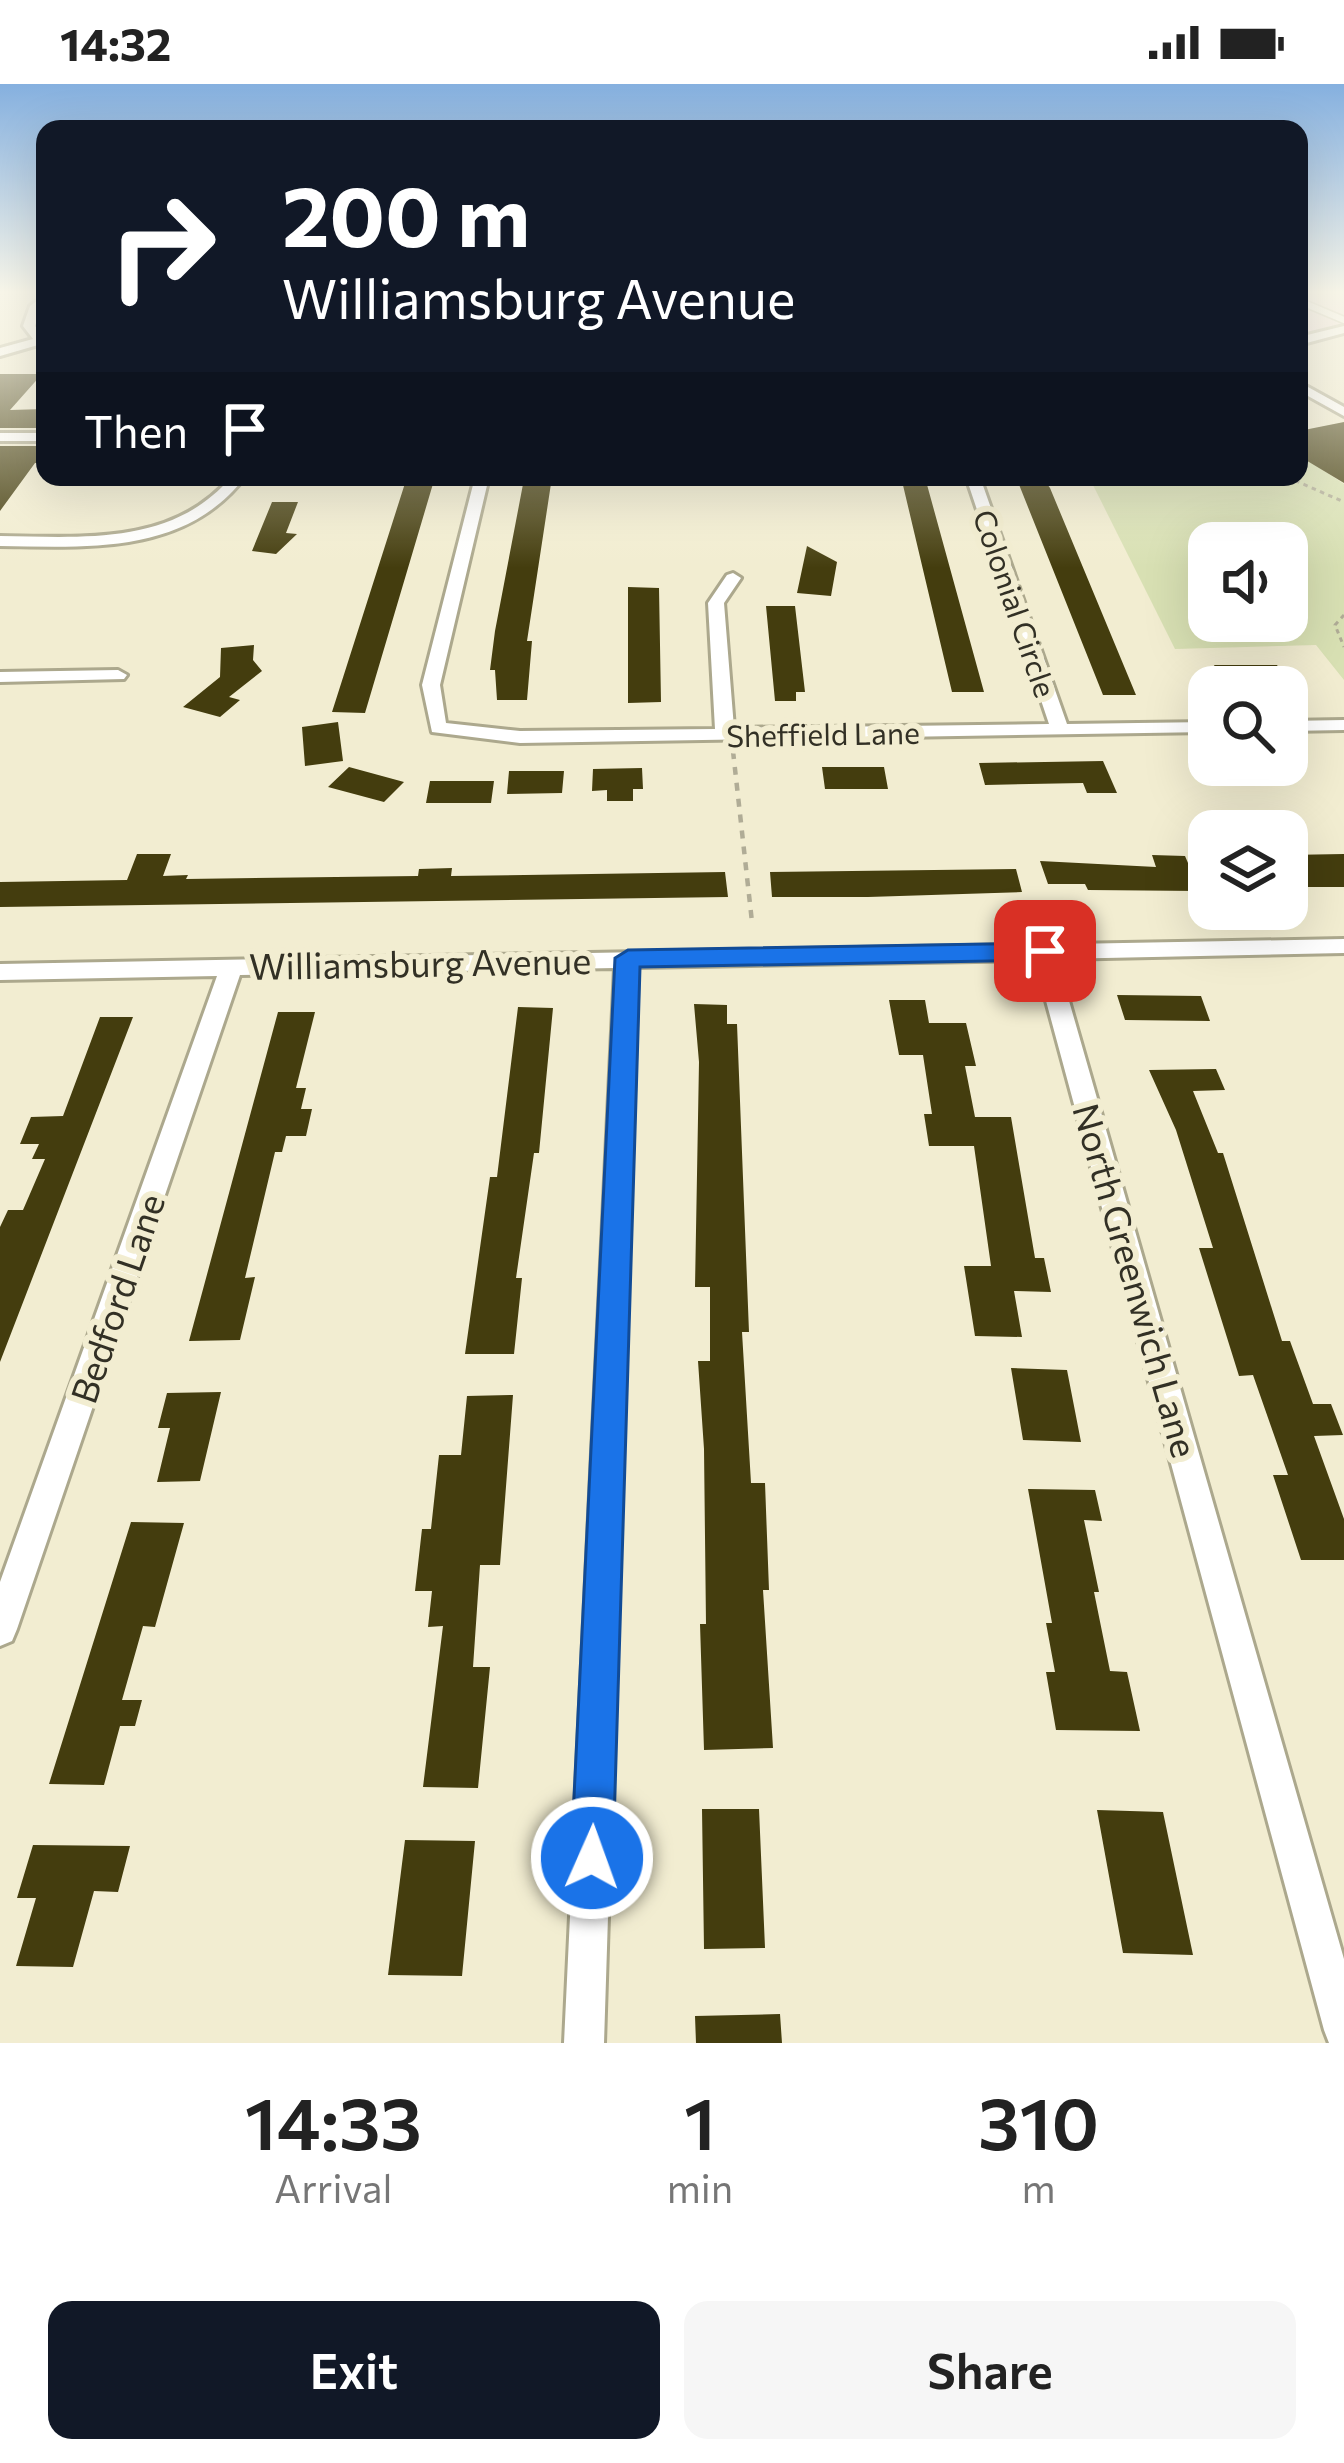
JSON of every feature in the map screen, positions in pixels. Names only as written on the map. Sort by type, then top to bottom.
[{"type":"street","points":[[1308,391],[1344,412]]},
{"type":"street","points":[[0,437],[36,437]]},
{"type":"street","points":[[0,542],[112,538],[182,522],[211,507],[230,486]]},
{"type":"street","name":"Sheffield Lane","points":[[480,486],[431,686],[438,728],[502,737],[729,743],[1188,727]]},
{"type":"street","name":"Colonial Circle","points":[[976,486],[1060,729]]},
{"type":"street","points":[[182,522],[199,532]]},
{"type":"street","points":[[729,743],[716,603],[733,578]]},
{"type":"street","points":[[0,677],[118,676]]},
{"type":"street","points":[[1308,726],[1344,725]]},
{"type":"street","name":"Williamsburg Avenue","points":[[0,972],[1344,946]]},
{"type":"street","name":"North Greenwich Lane","points":[[1045,951],[1344,2030]]},
{"type":"street","points":[[584,2043],[628,958]]},
{"type":"street","name":"Bedford Lane","points":[[0,1629],[232,966]]},
{"type":"path","points":[[1308,486],[1344,502]]},
{"type":"path","points":[[1344,613],[1335,626],[1344,647]]},
{"type":"path","points":[[729,743],[752,922]]},
{"type":"green space","points":[[1308,460],[1344,484],[1344,680],[1316,645],[1175,649],[1094,486],[1308,486]]},
{"type":"building","points":[[0,385],[32,385],[10,410],[36,409],[36,428],[0,428]]},
{"type":"building","points":[[1344,422],[1344,483],[1308,461],[1308,429]]},
{"type":"building","points":[[0,446],[36,446],[36,463],[0,511]]},
{"type":"building","points":[[404,486],[432,486],[365,713],[332,712]]},
{"type":"building","points":[[523,486],[551,486],[527,641],[532,641],[527,700],[497,700],[495,670],[490,670]]},
{"type":"building","points":[[903,486],[927,486],[984,692],[952,692]]},
{"type":"building","points":[[1020,486],[1050,488],[1136,695],[1103,695]]},
{"type":"building","points":[[272,502],[298,502],[286,533],[297,534],[276,554],[252,551]]},
{"type":"building","points":[[807,546],[837,562],[831,596],[797,593]]},
{"type":"building","points":[[628,587],[659,588],[661,702],[628,703]]},
{"type":"building","points":[[766,606],[795,606],[805,692],[796,692],[796,701],[775,701]]},
{"type":"building","points":[[254,645],[253,660],[262,671],[229,697],[240,700],[220,717],[183,707],[220,677],[221,648]]},
{"type":"building","points":[[338,722],[343,761],[305,766],[302,727]]},
{"type":"building","points":[[1103,761],[1117,793],[1087,793],[1083,783],[985,785],[979,763]]},
{"type":"building","points":[[349,767],[404,782],[384,802],[328,787]]},
{"type":"building","points":[[822,767],[884,767],[888,789],[825,789]]},
{"type":"building","points":[[642,768],[643,789],[633,789],[633,801],[607,801],[607,790],[592,791],[593,769]]},
{"type":"building","points":[[509,771],[564,771],[562,793],[507,794]]},
{"type":"building","points":[[430,781],[494,781],[491,803],[426,803]]},
{"type":"building","points":[[137,854],[171,854],[163,876],[188,875],[186,879],[418,876],[419,869],[452,868],[451,876],[725,872],[728,897],[0,907],[0,882],[127,880]]},
{"type":"building","points":[[1344,854],[1344,887],[1308,887],[1308,855]]},
{"type":"building","points":[[1152,855],[1185,856],[1188,891],[1088,890],[1085,884],[1048,884],[1040,861],[1156,867]]},
{"type":"building","points":[[1016,869],[1022,892],[868,897],[772,897],[770,872]]},
{"type":"building","points":[[1117,995],[1201,996],[1210,1021],[1125,1020]]},
{"type":"building","points":[[889,1000],[925,1000],[929,1023],[966,1023],[976,1066],[965,1066],[975,1117],[1011,1117],[1035,1258],[1044,1258],[1051,1292],[1014,1291],[1022,1337],[975,1336],[964,1266],[991,1266],[974,1146],[929,1146],[924,1114],[932,1114],[923,1055],[899,1055]]},
{"type":"building","points":[[694,1004],[727,1005],[727,1024],[737,1024],[749,1332],[742,1332],[751,1483],[765,1483],[769,1590],[763,1590],[773,1748],[704,1750],[700,1624],[706,1624],[704,1449],[698,1361],[710,1361],[710,1287],[695,1287],[699,1062]]},
{"type":"building","points":[[518,1007],[553,1008],[539,1153],[534,1153],[516,1278],[522,1278],[514,1354],[465,1354],[490,1177],[497,1177]]},
{"type":"building","points":[[278,1012],[315,1012],[296,1088],[306,1088],[301,1109],[312,1109],[306,1136],[286,1136],[282,1152],[275,1152],[245,1278],[255,1277],[240,1340],[189,1341]]},
{"type":"building","points":[[100,1017],[133,1017],[0,1362],[0,1227],[8,1210],[23,1210],[45,1159],[32,1159],[39,1144],[20,1144],[31,1117],[63,1116]]},
{"type":"building","points":[[1216,1069],[1225,1090],[1193,1091],[1218,1153],[1223,1153],[1282,1341],[1290,1341],[1313,1404],[1331,1404],[1343,1435],[1314,1436],[1344,1519],[1344,1560],[1301,1560],[1273,1475],[1288,1475],[1253,1375],[1239,1376],[1199,1248],[1213,1248],[1176,1130],[1149,1070]]},
{"type":"building","points":[[1011,1368],[1067,1370],[1081,1442],[1023,1440]]},
{"type":"building","points":[[221,1392],[200,1481],[157,1482],[170,1428],[158,1428],[167,1393]]},
{"type":"building","points":[[513,1395],[500,1565],[480,1565],[473,1667],[490,1667],[478,1788],[423,1787],[443,1626],[428,1627],[432,1591],[415,1591],[422,1529],[431,1529],[439,1455],[461,1455],[467,1396]]},
{"type":"building","points":[[1028,1489],[1095,1490],[1102,1521],[1084,1520],[1099,1592],[1094,1592],[1110,1671],[1127,1672],[1140,1731],[1056,1730],[1046,1672],[1055,1672],[1046,1623],[1052,1623]]},
{"type":"building","points":[[131,1522],[184,1523],[155,1627],[143,1626],[122,1700],[142,1700],[135,1726],[120,1726],[104,1785],[49,1784]]},
{"type":"building","points":[[702,1809],[759,1809],[765,1948],[704,1949]]},
{"type":"building","points":[[1097,1810],[1163,1812],[1193,1955],[1123,1953]]},
{"type":"building","points":[[405,1840],[475,1841],[462,1976],[388,1975]]},
{"type":"building","points":[[33,1845],[130,1846],[118,1892],[94,1891],[73,1967],[16,1966],[36,1898],[17,1898]]},
{"type":"building","points":[[780,2014],[782,2043],[696,2043],[695,2016]]},
{"type":"route","points":[[592,1858],[628,958],[1045,951]]}]
